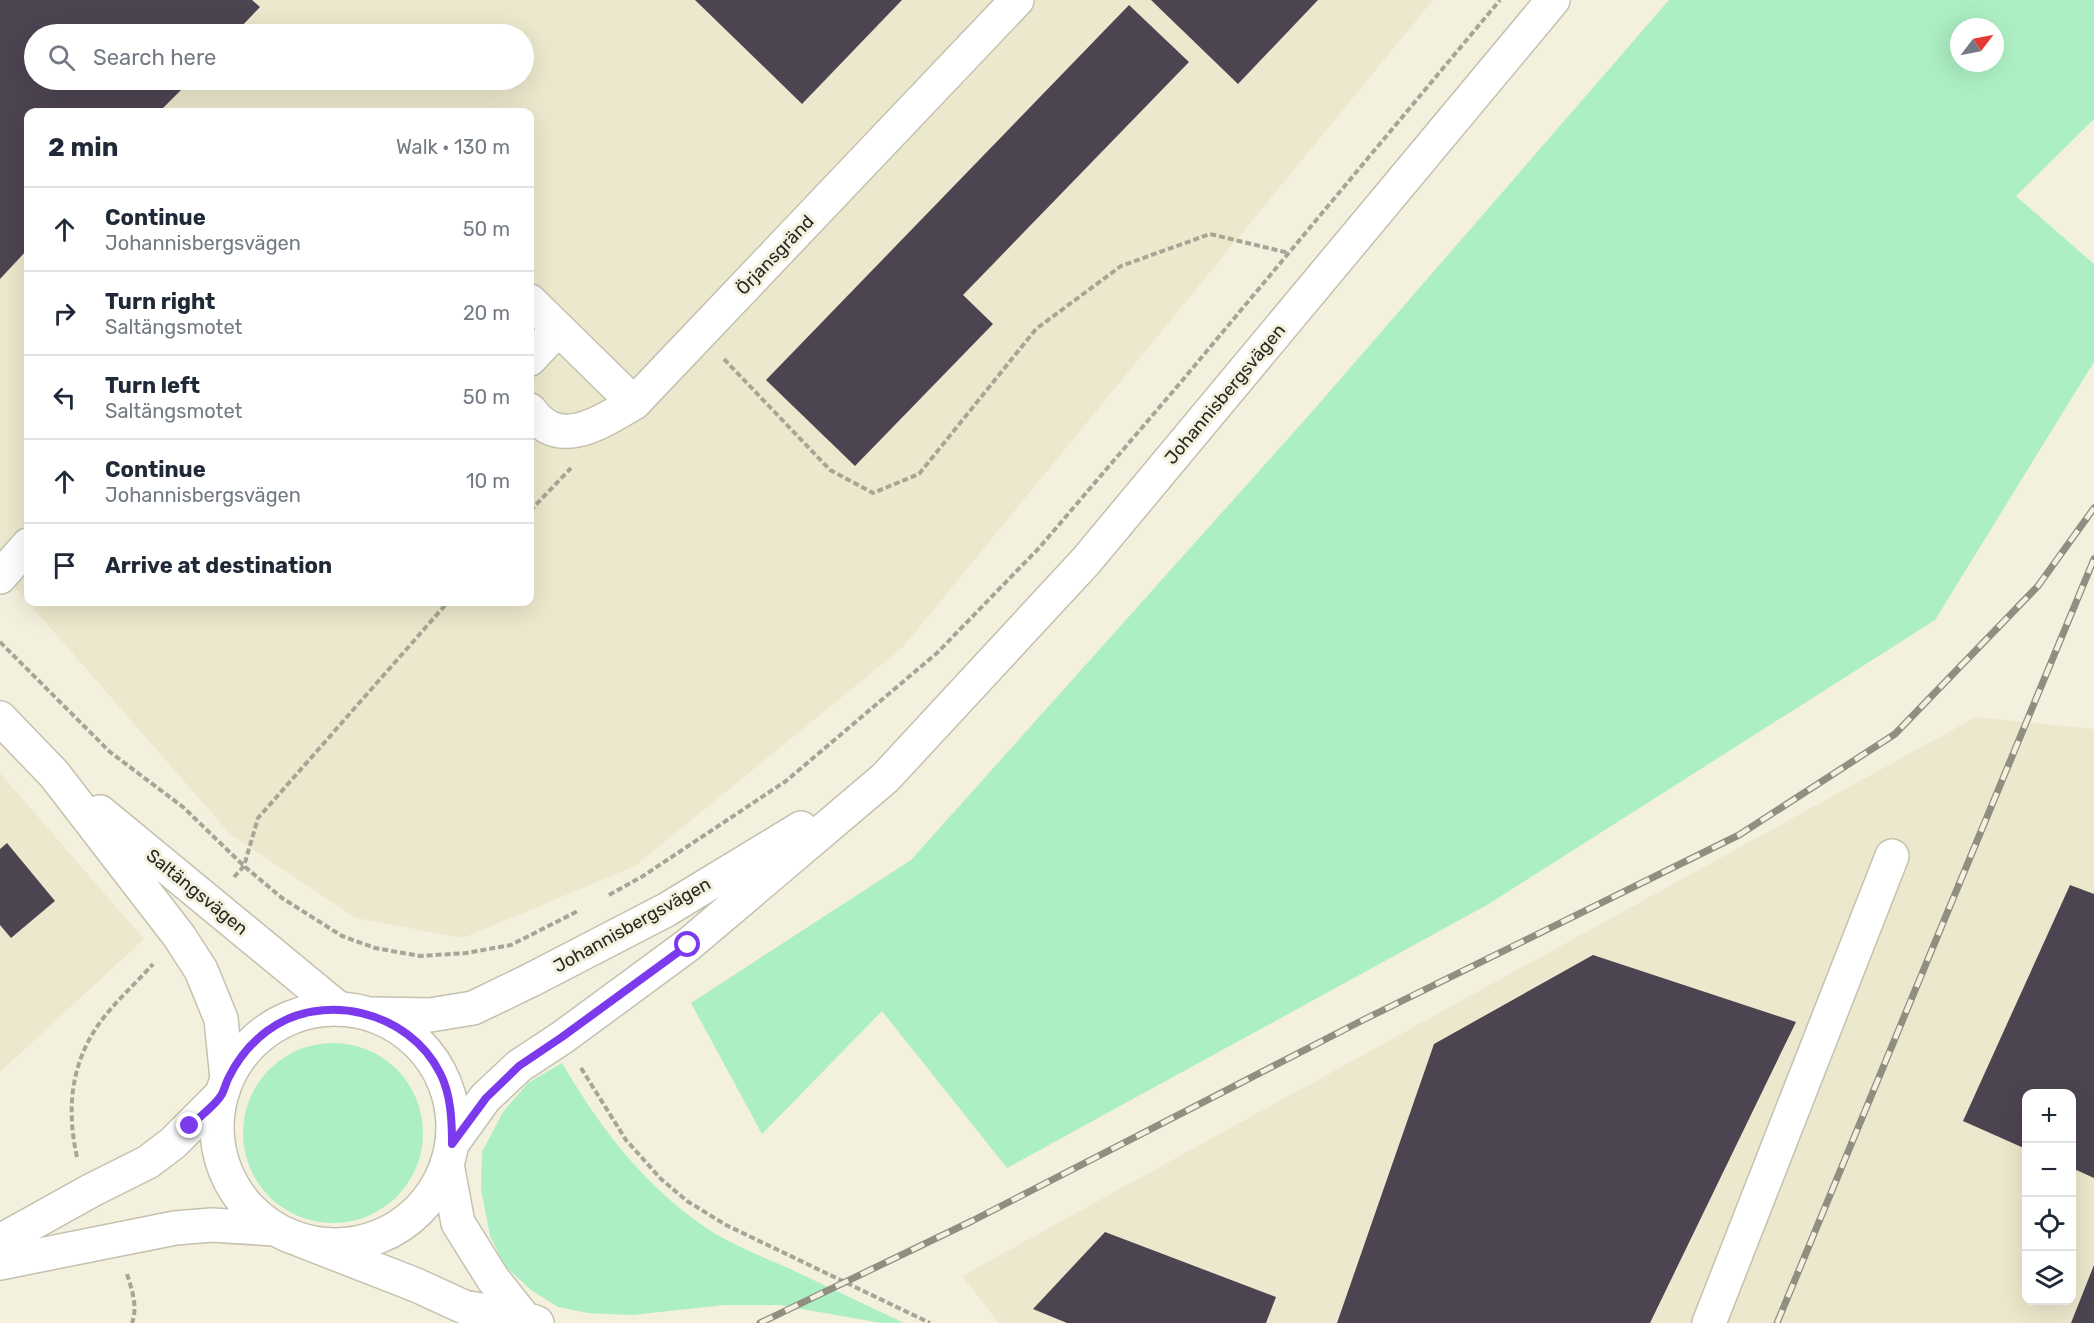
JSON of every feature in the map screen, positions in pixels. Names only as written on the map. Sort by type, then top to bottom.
[{"type":"main road","name":"Örjansgränd","points":[[534,415],[543,426],[558,431],[589,429],[634,403],[1017,0]]},
{"type":"main road","name":"Johannisbergsvägen","points":[[450,1154],[486,1098],[519,1066],[688,945],[885,778],[1086,561],[1553,0]]},
{"type":"main road","points":[[534,305],[634,403]]},
{"type":"main road","points":[[534,354],[558,328]]},
{"type":"main road","points":[[0,577],[24,550]]},
{"type":"main road","name":"Saltängsvägen","points":[[0,718],[54,774],[179,936],[201,970],[221,1019],[225,1087]]},
{"type":"main road","name":"Saltängsvägen","points":[[54,774],[350,1011]]},
{"type":"main road","name":"Johannisbergsvägen","points":[[225,1087],[246,1050],[274,1027],[296,1016],[350,1011],[430,1015],[473,1008],[666,909],[885,778]]},
{"type":"main road","points":[[1709,1323],[1892,856]]},
{"type":"main road","points":[[350,1011],[394,1024],[414,1039],[441,1074],[452,1114],[450,1154],[458,1223],[493,1279],[531,1320]]},
{"type":"main road","points":[[225,1087],[217,1130],[224,1164],[233,1187],[244,1202],[288,1235],[416,1285],[464,1307],[531,1320]]},
{"type":"main road","points":[[0,1241],[148,1162],[173,1143],[225,1087]]},
{"type":"main road","points":[[0,1263],[175,1227],[212,1225],[288,1235],[335,1245],[376,1239],[392,1231],[422,1208],[437,1187],[450,1154]]},
{"type":"path","points":[[602,900],[643,876],[786,781],[938,653],[1039,548],[1500,0]]},
{"type":"path","points":[[700,334],[830,470],[873,493],[919,474],[1036,329],[1121,266],[1210,234],[1289,253]]},
{"type":"path","points":[[244,866],[258,818],[444,606]]},
{"type":"path","points":[[0,642],[110,752],[183,807],[244,866],[282,898],[342,936],[375,948],[420,956],[466,953],[511,945],[581,910]]},
{"type":"path","points":[[92,1190],[78,1158],[74,1140],[71,1103],[76,1070],[91,1036],[102,1019],[179,936]]},
{"type":"path","points":[[576,1060],[626,1140],[661,1179],[687,1201],[726,1225],[930,1323]]},
{"type":"path","points":[[112,1240],[133,1292],[134,1317],[132,1323]]},
{"type":"shaded area","points":[[0,0],[1433,0],[903,647],[635,866],[463,938],[356,918],[230,834],[31,606],[534,606],[534,108],[24,108],[24,598],[0,570]]},
{"type":"shaded area","points":[[1976,717],[2094,729],[2094,1323],[999,1323],[962,1276]]},
{"type":"shaded area","points":[[0,773],[144,939],[0,1072]]},
{"type":"green space","points":[[1669,0],[2094,0],[2094,119],[2016,196],[2094,264],[2094,362],[1935,620],[1487,905],[1007,1168],[882,1011],[762,1134],[691,1003],[911,860],[1311,413]]},
{"type":"green space","points":[[333,1043],[367,1050],[383,1058],[397,1069],[408,1083],[416,1099],[423,1133],[416,1167],[408,1183],[397,1197],[383,1208],[367,1216],[333,1223],[299,1216],[283,1208],[269,1197],[258,1183],[250,1167],[243,1133],[250,1099],[258,1083],[269,1069],[283,1058],[299,1050]]},
{"type":"green space","points":[[562,1063],[591,1109],[623,1152],[680,1209],[732,1243],[904,1323],[882,1323],[779,1305],[725,1305],[632,1315],[588,1313],[558,1307],[531,1290],[505,1266],[490,1236],[481,1189],[482,1152],[503,1112],[528,1083]]},
{"type":"building","points":[[0,0],[252,0],[260,7],[244,24],[24,24],[24,90],[181,90],[163,108],[24,108],[24,253],[0,279]]},
{"type":"building","points":[[695,0],[902,0],[802,104]]},
{"type":"building","points":[[1151,0],[1318,0],[1238,84]]},
{"type":"building","points":[[1129,5],[1189,62],[963,295],[993,324],[855,466],[766,380]]},
{"type":"building","points":[[7,843],[55,901],[11,938],[0,925],[0,849]]},
{"type":"building","points":[[2070,885],[2094,894],[2094,1178],[2076,1170],[2076,1089],[2022,1089],[2022,1147],[1963,1121]]},
{"type":"building","points":[[1593,955],[1796,1022],[1650,1323],[1337,1323],[1434,1044]]},
{"type":"building","points":[[1105,1232],[1276,1297],[1266,1323],[1067,1323],[1033,1309]]},
{"type":"building","points":[[2094,1265],[2094,1323],[2071,1323]]},
{"type":"railway","points":[[760,1323],[972,1221],[1363,1020],[1739,835],[1895,734],[2038,586],[2094,508]]},
{"type":"railway","points":[[1777,1323],[2094,559]]},
{"type":"route","points":[[190,1126],[222,1095],[227,1079],[246,1050],[267,1032],[296,1016],[339,1009],[373,1016],[394,1024],[414,1039],[429,1056],[441,1074],[452,1114],[452,1144],[486,1098],[519,1066],[688,945]]}]
